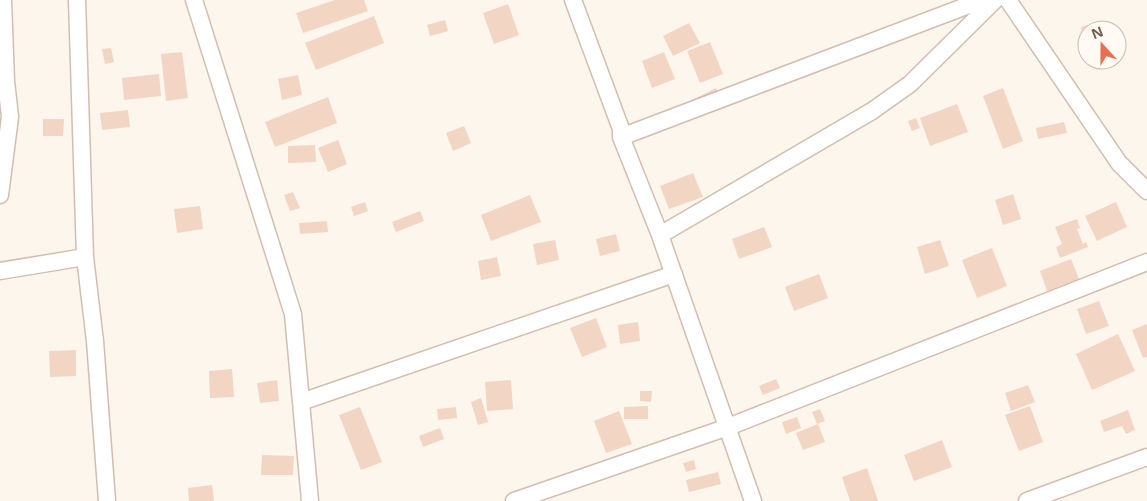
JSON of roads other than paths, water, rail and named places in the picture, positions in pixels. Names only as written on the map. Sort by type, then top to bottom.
[{"type":"street","points":[[0,195],[10,117],[6,81],[3,0]]},
{"type":"street","points":[[77,0],[85,257],[95,341],[107,501]]},
{"type":"street","points":[[194,0],[292,314],[310,501]]},
{"type":"street","points":[[573,0],[620,129],[621,137],[660,235],[753,501]]},
{"type":"street","points":[[621,137],[982,0]]},
{"type":"street","points":[[660,235],[872,111],[910,84],[995,0]]},
{"type":"street","points":[[1008,0],[1119,163],[1147,191]]},
{"type":"street","points":[[0,270],[85,257]]},
{"type":"street","points":[[514,501],[728,427],[1147,262]]},
{"type":"street","points":[[301,402],[674,274]]},
{"type":"street","points":[[1027,501],[1147,457]]}]
